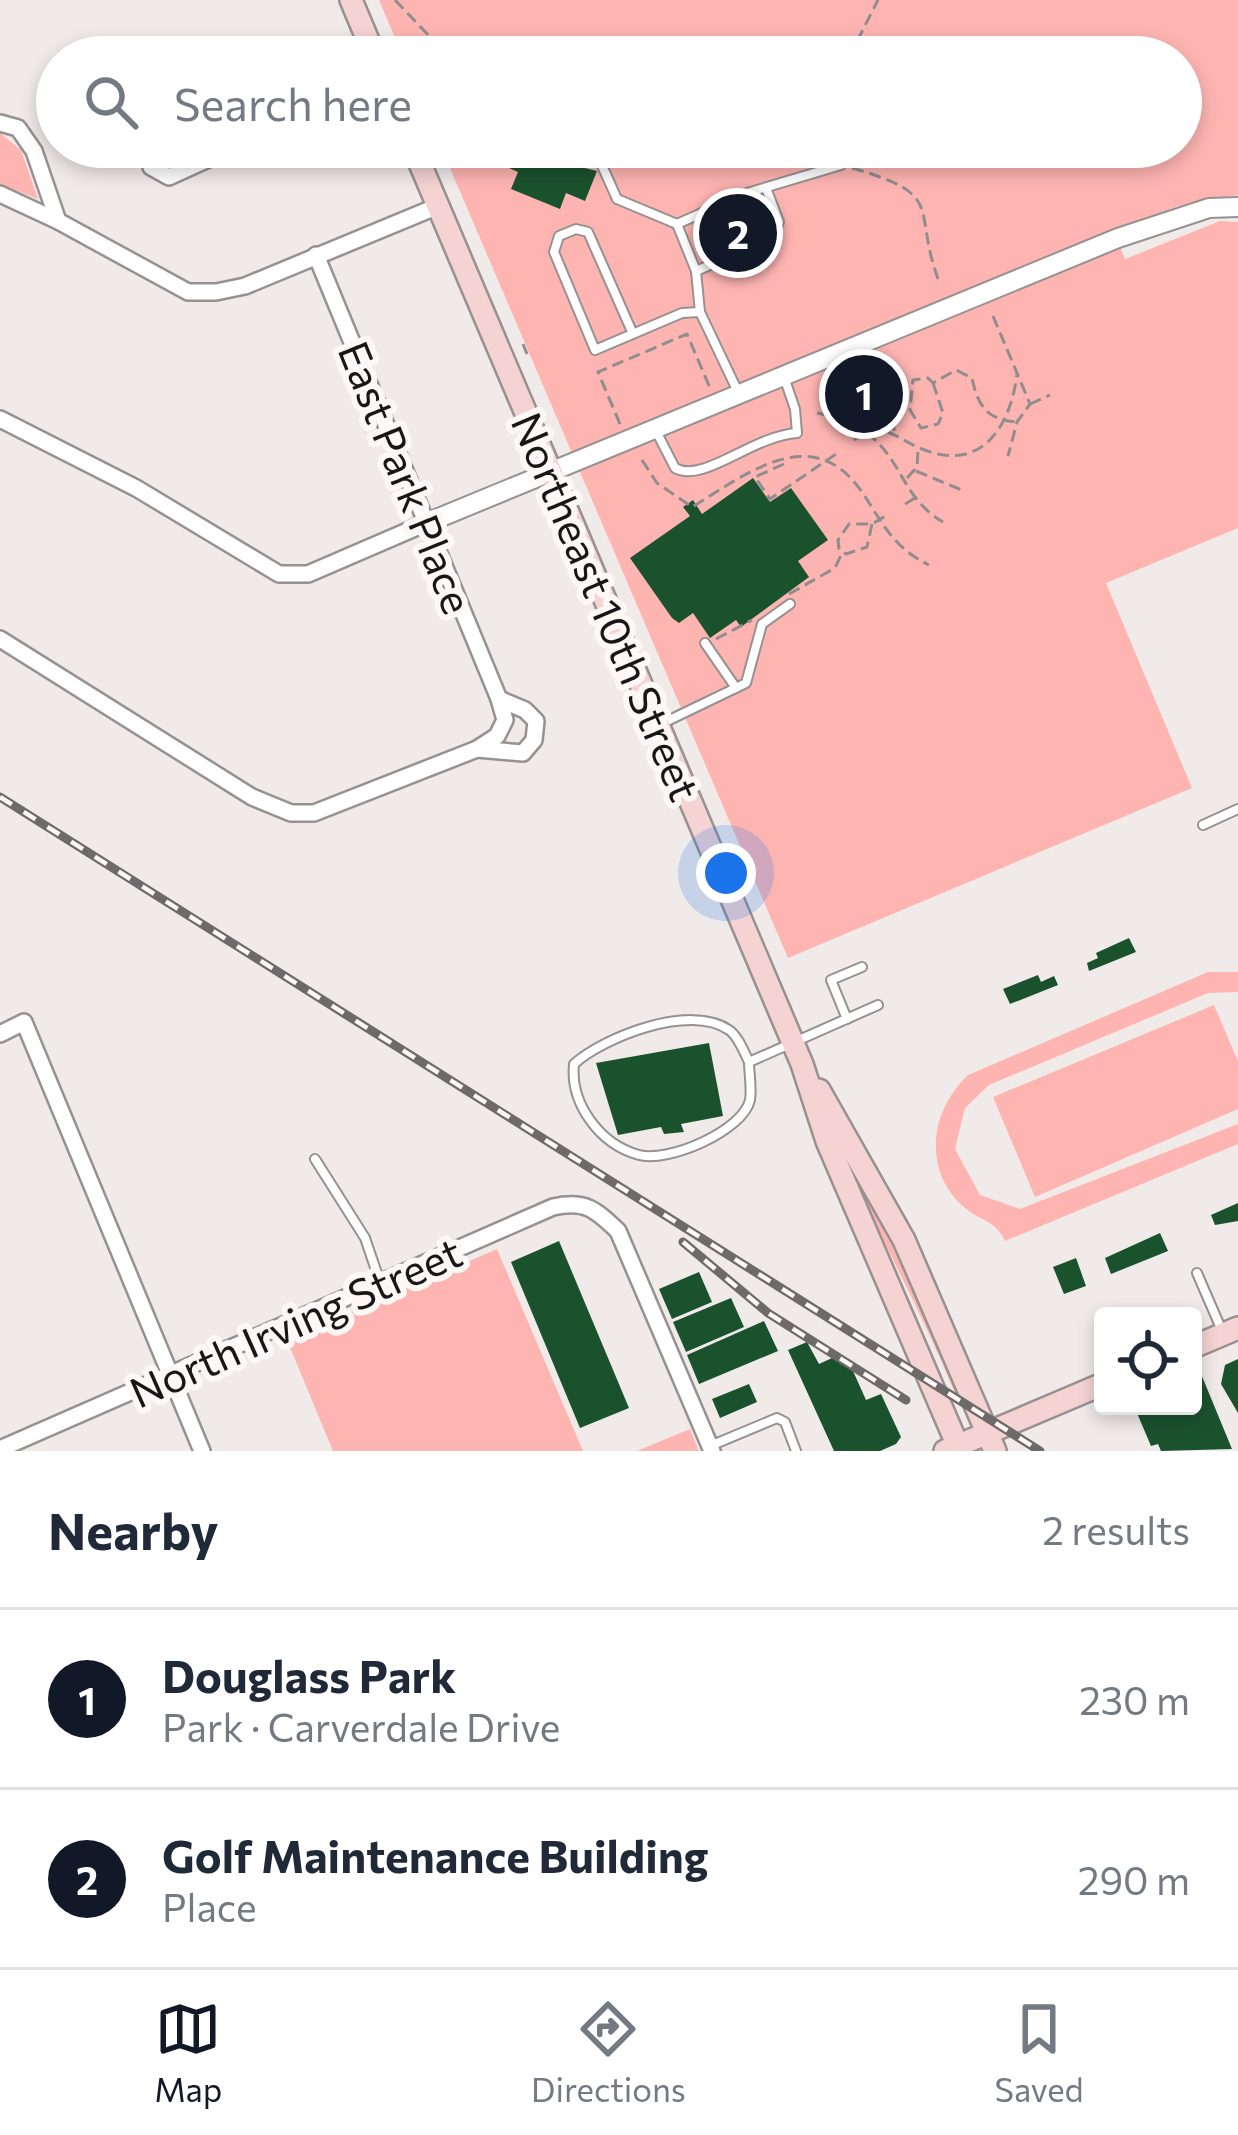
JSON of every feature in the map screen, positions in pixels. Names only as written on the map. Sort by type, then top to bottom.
[{"type":"main road","points":[[351,0],[366,36]]},
{"type":"main road","name":"Northeast 10th Street","points":[[422,168],[793,1042],[827,1141],[954,1449]]},
{"type":"main road","name":"Northeast 10th Street","points":[[802,1064],[847,1132],[904,1240],[991,1442]]},
{"type":"main road","points":[[1202,1343],[1231,1331]]},
{"type":"main road","points":[[954,1449],[991,1442],[1094,1389]]},
{"type":"street","points":[[0,123],[18,128],[36,157]]},
{"type":"street","points":[[40,168],[58,221]]},
{"type":"street","points":[[154,168],[169,177],[189,168]]},
{"type":"street","points":[[0,194],[188,292],[245,286],[437,206]]},
{"type":"street","points":[[0,419],[136,488],[279,574],[308,574],[1163,221],[1238,207]]},
{"type":"street","name":"East Park Place","points":[[316,255],[499,699],[525,710],[536,722],[534,740],[523,753],[477,749]]},
{"type":"street","points":[[0,639],[252,796],[291,813],[333,808],[477,749],[497,736],[505,720],[499,699]]},
{"type":"street","points":[[0,1034],[24,1022],[202,1451]]},
{"type":"street","name":"North Irving Street","points":[[0,1449],[553,1207],[574,1202],[593,1207],[625,1245],[710,1448]]},
{"type":"lane","points":[[602,168],[617,199],[677,224],[696,271],[700,312],[739,394]]},
{"type":"lane","points":[[677,224],[728,201],[832,168]]},
{"type":"lane","points":[[696,271],[773,238],[779,222],[766,188]]},
{"type":"lane","points":[[728,201],[736,220]]},
{"type":"lane","points":[[714,207],[721,226]]},
{"type":"lane","points":[[633,334],[588,232],[576,229],[559,236],[554,252],[595,350],[633,334],[682,313],[700,312]]},
{"type":"lane","points":[[655,429],[670,463],[694,474],[758,440],[796,433],[795,409],[783,376]]},
{"type":"lane","points":[[658,726],[746,683],[762,624],[790,604]]},
{"type":"lane","points":[[705,644],[736,688]]},
{"type":"lane","points":[[1203,825],[1238,809]]},
{"type":"lane","points":[[847,1019],[831,980],[862,967]]},
{"type":"lane","points":[[749,1062],[878,1005]]},
{"type":"lane","points":[[663,1024],[714,1024],[731,1030],[749,1062],[750,1102],[736,1122],[676,1152],[642,1156],[618,1146],[580,1109],[571,1087],[574,1064],[591,1048],[621,1033],[663,1024]]},
{"type":"lane","points":[[315,1159],[364,1238],[381,1284]]},
{"type":"lane","points":[[1197,1273],[1231,1331]]},
{"type":"lane","points":[[710,1448],[777,1418],[784,1422],[796,1451]]},
{"type":"path","points":[[395,0],[428,36]]},
{"type":"path","points":[[860,36],[878,0]]},
{"type":"path","points":[[852,168],[901,183],[919,196],[927,220],[925,244],[940,284]]},
{"type":"path","points":[[994,316],[1030,404]]},
{"type":"path","points":[[621,425],[598,372],[687,334],[710,390]]},
{"type":"path","points":[[523,344],[527,354]]},
{"type":"path","points":[[933,383],[943,413],[938,424],[915,424],[913,380],[933,383],[956,370],[966,372],[988,414],[1017,422]]},
{"type":"path","points":[[854,440],[865,431],[868,404],[855,372]]},
{"type":"path","points":[[817,413],[865,431],[894,431],[918,448],[957,453],[974,449],[1008,421],[1017,374]]},
{"type":"path","points":[[862,388],[890,394],[897,404],[894,431]]},
{"type":"path","points":[[1008,455],[1017,422],[1030,404],[1050,395]]},
{"type":"path","points":[[897,404],[913,399]]},
{"type":"path","points":[[865,431],[907,478],[916,497],[943,522]]},
{"type":"path","points":[[907,478],[916,471],[918,448]]},
{"type":"path","points":[[784,464],[755,477],[770,500],[836,454]]},
{"type":"path","points":[[641,460],[657,483],[692,507],[766,461],[793,456],[824,462],[858,487],[875,523],[900,548],[929,565]]},
{"type":"path","points":[[916,471],[964,491]]},
{"type":"path","points":[[905,504],[916,497]]},
{"type":"path","points":[[875,523],[867,547],[846,554],[838,549],[849,524],[875,523],[889,514]]},
{"type":"shaded area","points":[[379,0],[1238,0],[1238,195],[1178,206],[1114,232],[1125,259],[1220,221],[1238,222],[1238,528],[1106,583],[1192,788],[788,958],[450,168],[1202,168],[1202,36],[394,36]]},
{"type":"shaded area","points":[[0,133],[21,150],[38,199],[0,184]]},
{"type":"shaded area","points":[[1208,972],[1238,972],[1238,992],[1208,993],[989,1085],[965,1108],[955,1149],[980,1195],[1020,1209],[1238,1124],[1238,1144],[1005,1241],[993,1225],[964,1207],[942,1176],[936,1141],[945,1106],[968,1075]]},
{"type":"shaded area","points":[[1214,1005],[1238,1061],[1238,1109],[1035,1197],[993,1097]]},
{"type":"shaded area","points":[[844,1141],[901,1253],[961,1390],[955,1393],[837,1145]]},
{"type":"shaded area","points":[[497,1249],[583,1451],[333,1451],[287,1340]]},
{"type":"shaded area","points":[[690,1429],[699,1451],[637,1451]]},
{"type":"building","points":[[509,168],[597,171],[585,201],[566,193],[560,209],[511,189],[518,172]]},
{"type":"building","points":[[756,212],[766,236],[721,255],[711,231]]},
{"type":"building","points":[[753,478],[770,502],[791,488],[828,540],[798,561],[809,577],[741,627],[736,620],[710,638],[693,613],[679,623],[672,618],[630,558],[690,516],[683,507],[693,500],[702,514]]},
{"type":"building","points":[[1129,938],[1136,952],[1089,971],[1087,963],[1098,958],[1096,953]]},
{"type":"building","points":[[1038,975],[1041,982],[1054,976],[1058,985],[1010,1004],[1003,989]]},
{"type":"building","points":[[709,1043],[723,1116],[681,1124],[684,1132],[664,1134],[661,1127],[618,1135],[596,1063]]},
{"type":"building","points":[[1238,1203],[1238,1221],[1215,1225],[1211,1215]]},
{"type":"building","points":[[1160,1233],[1168,1251],[1111,1274],[1105,1258]]},
{"type":"building","points":[[559,1241],[629,1408],[580,1428],[511,1262]]},
{"type":"building","points":[[1076,1258],[1086,1286],[1064,1294],[1053,1267]]},
{"type":"building","points":[[699,1272],[712,1302],[672,1319],[659,1289]]},
{"type":"building","points":[[731,1298],[744,1327],[686,1352],[673,1322]]},
{"type":"building","points":[[764,1321],[778,1351],[699,1384],[687,1355]]},
{"type":"building","points":[[807,1342],[819,1364],[832,1358],[853,1371],[866,1400],[881,1394],[901,1437],[896,1444],[880,1451],[834,1451],[788,1350]]},
{"type":"building","points":[[1238,1359],[1238,1413],[1221,1384],[1225,1365]]},
{"type":"building","points":[[1202,1376],[1232,1449],[1161,1451],[1158,1444],[1151,1446],[1138,1415],[1202,1415]]},
{"type":"building","points":[[749,1384],[757,1402],[720,1418],[712,1399]]},
{"type":"railway","points":[[0,797],[1040,1451]]},
{"type":"railway","points":[[683,1242],[768,1313],[906,1400]]},
{"type":"place","name":"Golf Maintenance Building","points":[[738,233]]},
{"type":"place","name":"Douglass Park","points":[[864,394]]}]
